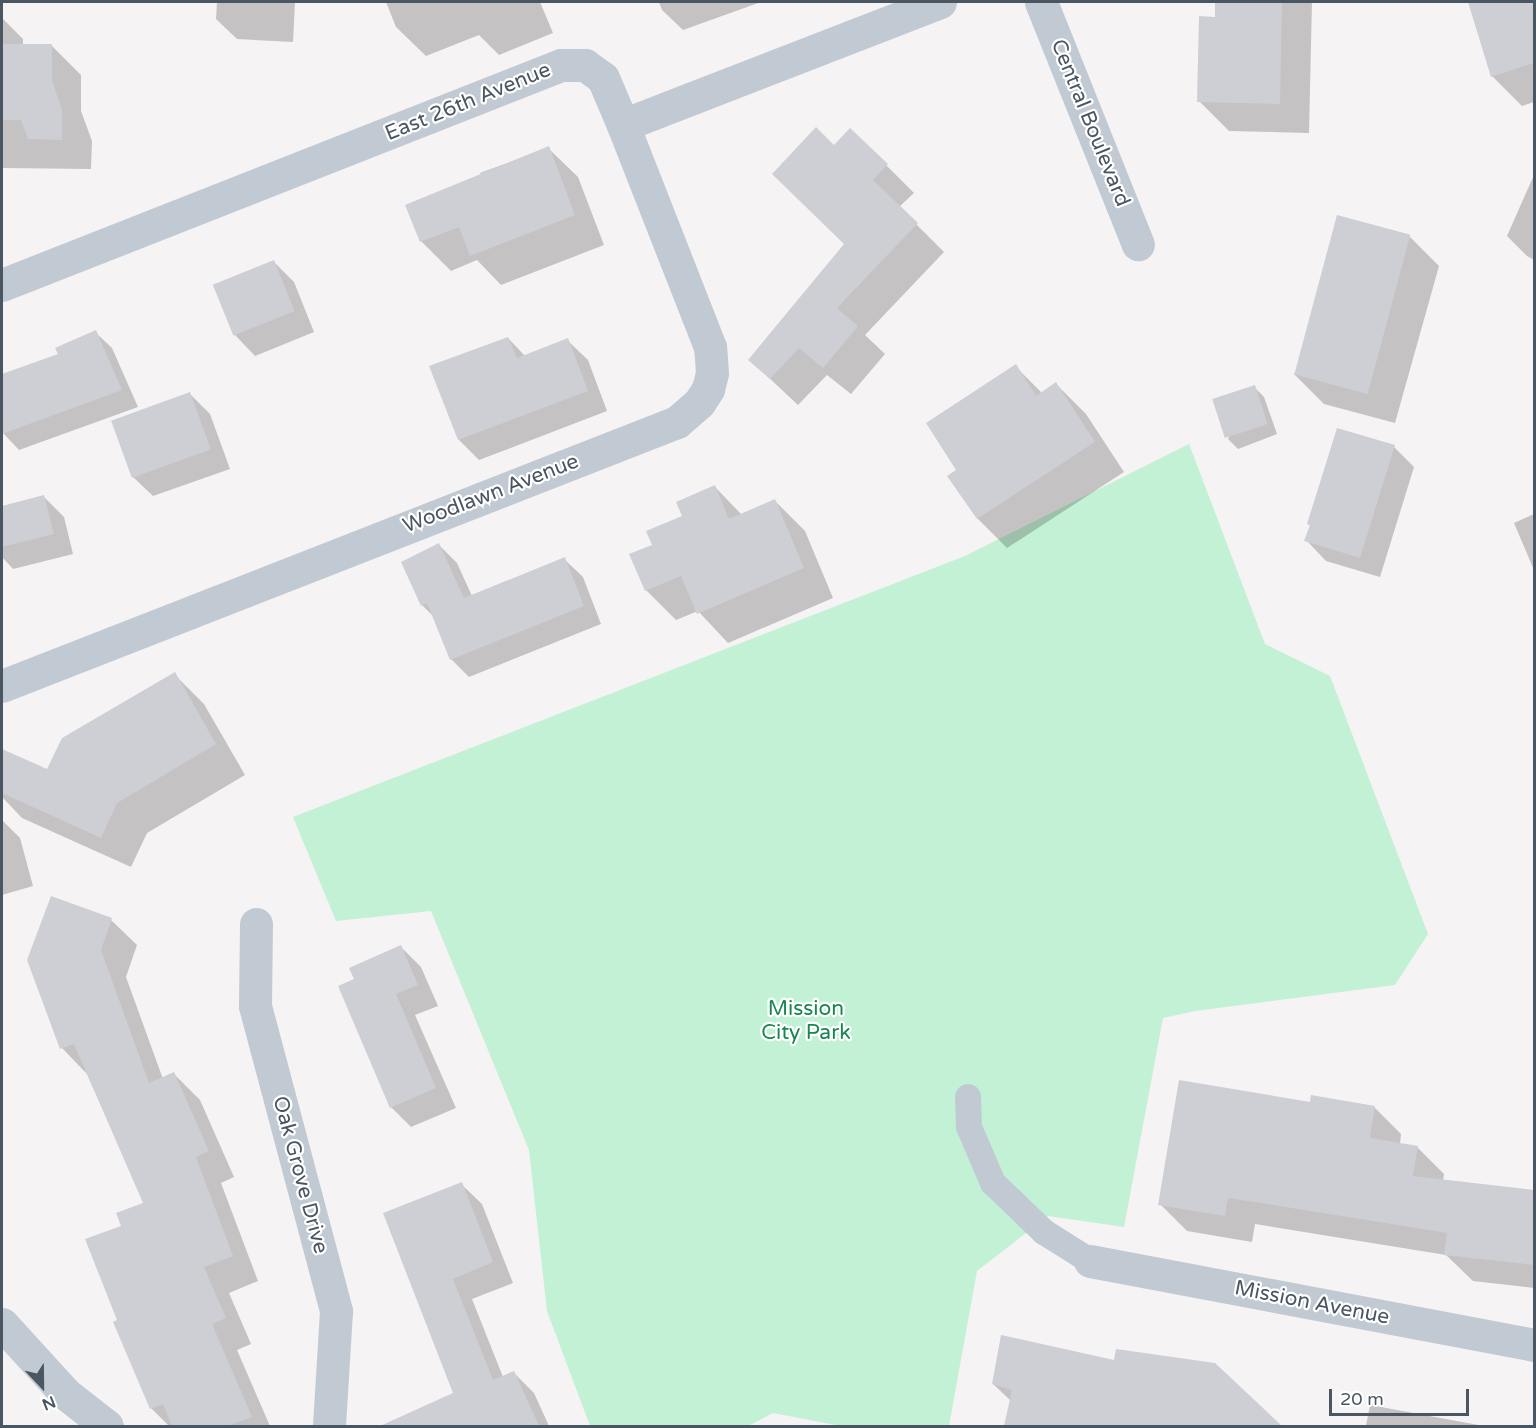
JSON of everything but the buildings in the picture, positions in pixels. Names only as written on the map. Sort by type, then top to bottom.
[{"type":"street","points":[[623,125],[940,2]]},
{"type":"street","name":"Central Boulevard","points":[[1041,2],[1138,244]]},
{"type":"street","name":"East 26th Avenue","points":[[2,285],[561,65],[585,65],[603,78],[623,125]]},
{"type":"street","name":"Woodlawn Avenue","points":[[2,686],[676,422],[699,403],[708,389],[712,373],[710,347],[623,125]]},
{"type":"street","name":"Oak Grove Drive","points":[[256,924],[255,1006],[336,1311],[328,1426]]},
{"type":"street","name":"Mission Avenue","points":[[1090,1261],[1534,1345]]},
{"type":"street","points":[[2,1324],[66,1394],[107,1426]]},
{"type":"lane","points":[[968,1097],[969,1127],[993,1183],[1044,1232],[1090,1261]]},
{"type":"green space","name":"Mission City Park","points":[[1189,444],[1265,644],[1330,676],[1428,934],[1395,985],[1195,1011],[1163,1018],[1124,1227],[1048,1216],[977,1271],[949,1426],[841,1426],[773,1413],[748,1426],[590,1426],[547,1311],[529,1150],[431,911],[336,921],[293,817],[965,556]]}]
